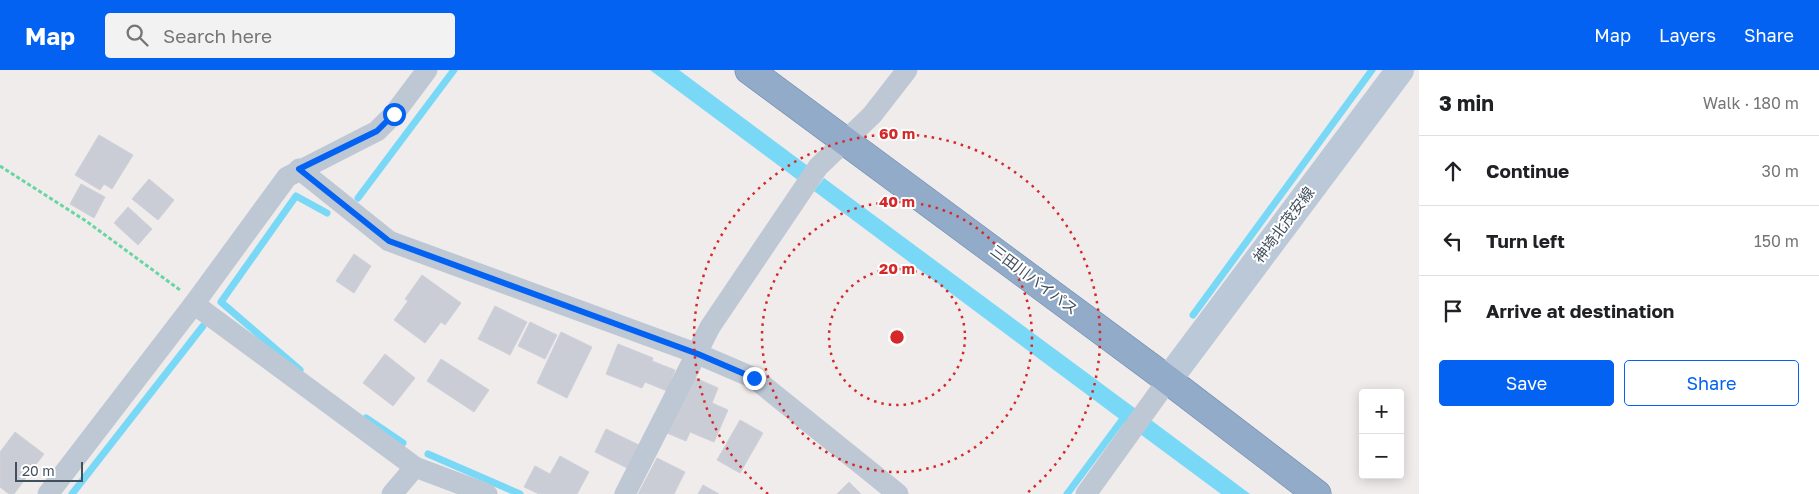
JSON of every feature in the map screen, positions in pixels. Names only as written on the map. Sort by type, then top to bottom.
[{"type":"highway","name":"三田川バイパス","points":[[749,70],[1168,380],[1316,494]]},
{"type":"main road","name":"神埼北茂安線","points":[[1168,380],[1400,70]]},
{"type":"street","points":[[48,494],[194,304],[286,177],[377,131],[394,114],[427,70]]},
{"type":"street","points":[[625,494],[698,354],[710,327],[818,168],[872,115],[908,70]]},
{"type":"street","points":[[299,169],[389,241],[698,354],[754,378],[898,494]]},
{"type":"street","points":[[194,304],[414,467],[487,494]]},
{"type":"street","points":[[1086,494],[1168,380]]},
{"type":"street","points":[[392,494],[414,467]]},
{"type":"path","points":[[0,166],[86,221],[186,295],[194,304]]},
{"type":"water","points":[[650,70],[679,70],[808,166],[798,180]]},
{"type":"water","points":[[824,178],[1136,409],[1125,423],[814,191]]},
{"type":"water","points":[[1151,420],[1250,494],[1221,494],[1140,434]]},
{"type":"building","points":[[99,135],[133,155],[112,189],[104,184],[100,190],[75,175]]},
{"type":"building","points":[[149,179],[174,200],[158,220],[132,199]]},
{"type":"building","points":[[81,184],[105,197],[94,218],[70,204]]},
{"type":"building","points":[[128,207],[152,229],[138,245],[114,223]]},
{"type":"building","points":[[354,254],[371,266],[354,293],[336,281]]},
{"type":"building","points":[[422,275],[461,303],[445,325],[441,322],[425,343],[394,320],[408,301],[405,299]]},
{"type":"building","points":[[495,306],[527,322],[510,355],[478,339]]},
{"type":"building","points":[[530,322],[557,335],[545,359],[518,346]]},
{"type":"building","points":[[561,332],[592,347],[567,398],[537,383]]},
{"type":"building","points":[[618,344],[653,358],[652,361],[675,370],[667,391],[645,382],[642,388],[606,374]]},
{"type":"building","points":[[385,354],[415,378],[393,406],[363,383]]},
{"type":"building","points":[[441,359],[489,390],[474,412],[427,381]]},
{"type":"building","points":[[691,376],[718,388],[712,403],[728,410],[714,442],[690,432],[686,441],[667,433]]},
{"type":"building","points":[[740,420],[763,433],[740,473],[717,460]]},
{"type":"building","points":[[606,429],[641,446],[629,469],[595,452]]},
{"type":"building","points":[[15,432],[44,454],[14,494],[9,494],[0,487],[0,452]]},
{"type":"building","points":[[560,456],[589,472],[577,494],[539,494],[524,487],[535,466],[550,474]]},
{"type":"building","points":[[657,458],[685,472],[674,494],[638,494]]},
{"type":"building","points":[[849,482],[861,494],[837,494]]},
{"type":"building","points":[[703,485],[719,494],[698,494]]},
{"type":"waterway","points":[[358,198],[454,70]]},
{"type":"waterway","points":[[1193,315],[1372,70]]},
{"type":"waterway","points":[[300,370],[221,302],[296,196],[327,213]]},
{"type":"waterway","points":[[72,494],[203,326]]},
{"type":"waterway","points":[[366,418],[403,443]]},
{"type":"waterway","points":[[1067,494],[1122,420]]},
{"type":"waterway","points":[[428,454],[520,494]]},
{"type":"route","points":[[394,114],[377,131],[299,169],[389,241],[698,354],[754,378]]}]
